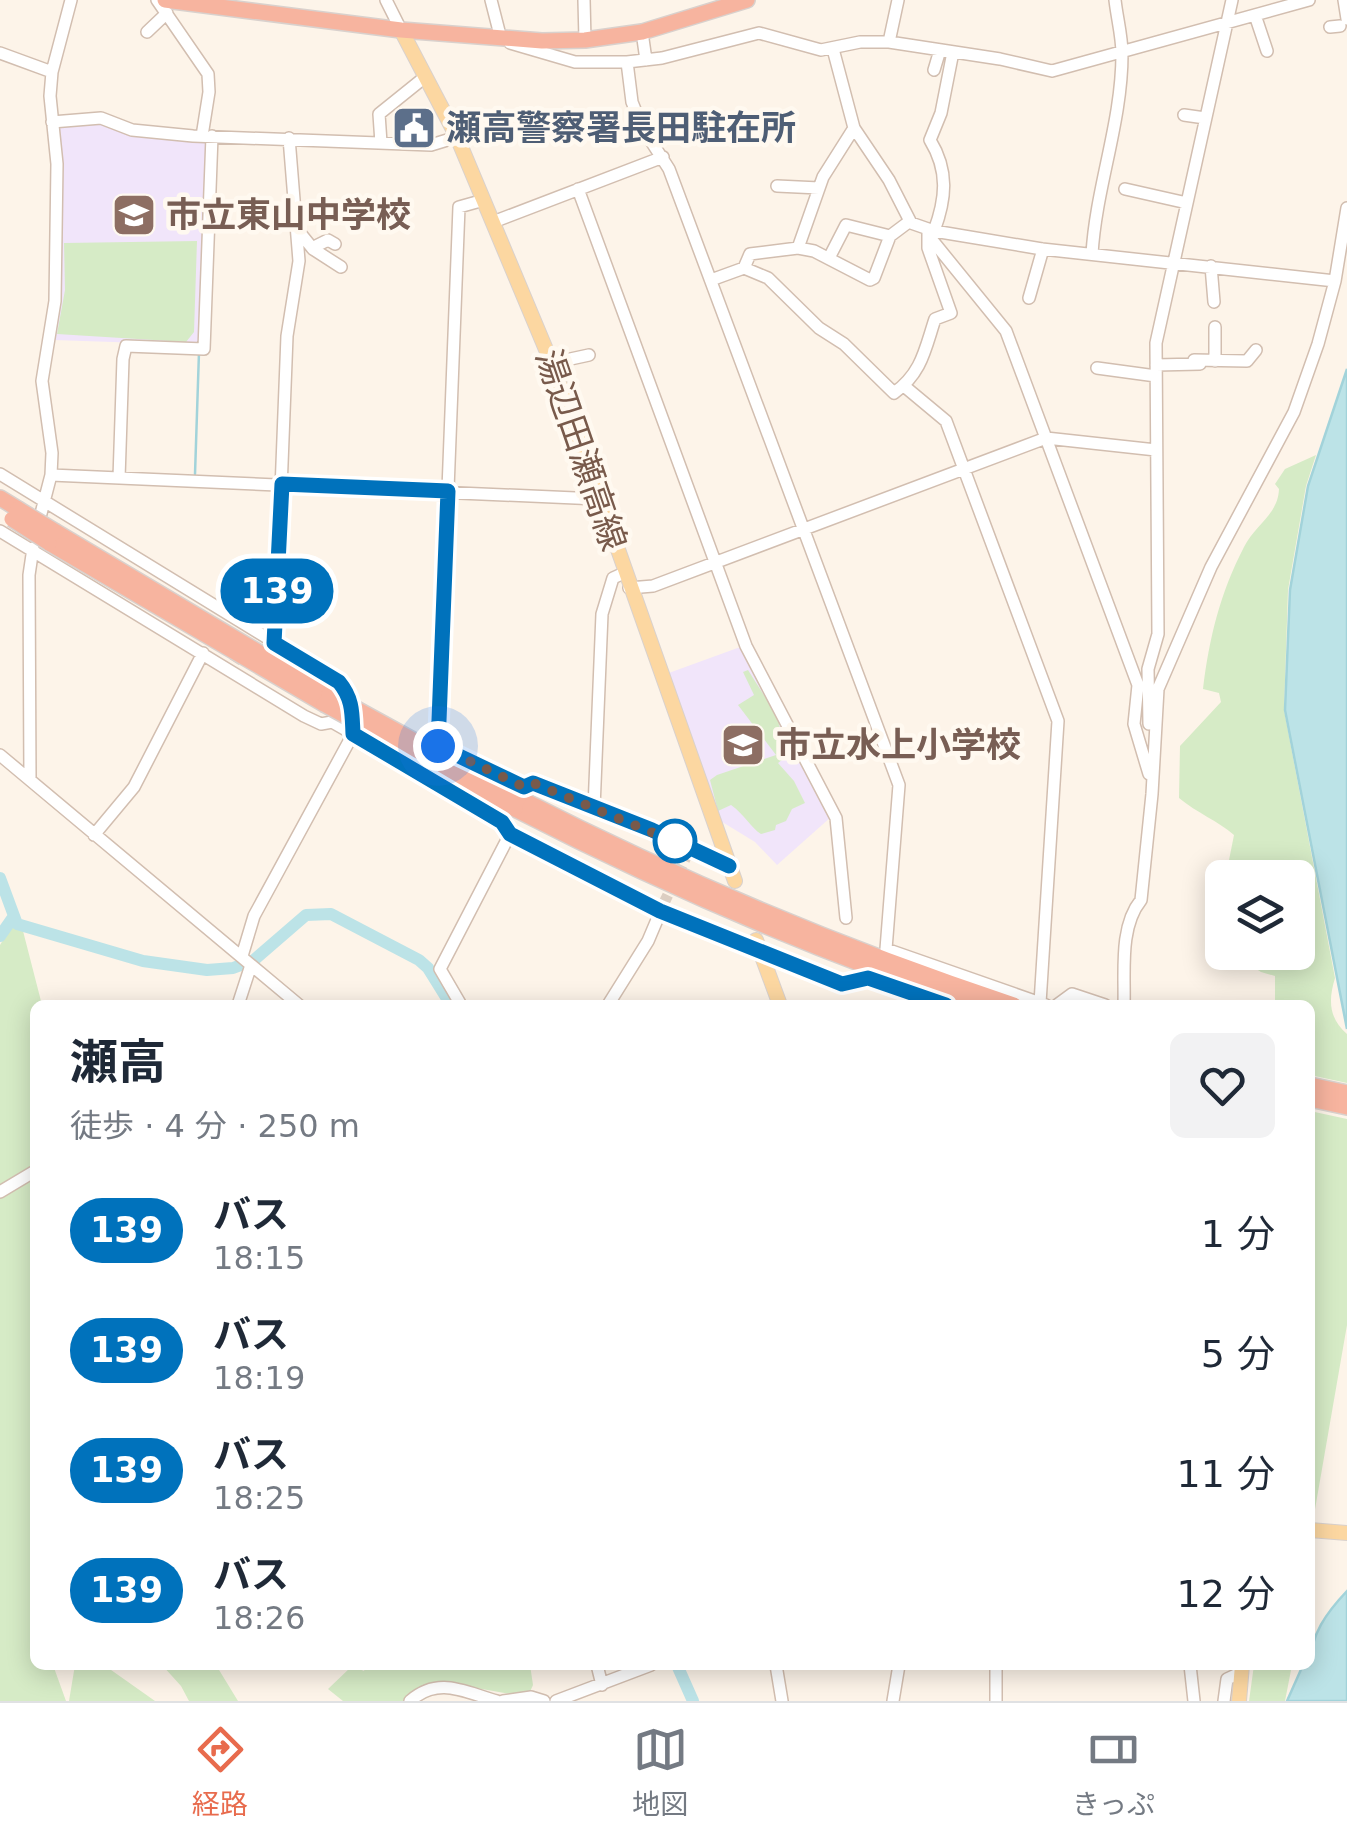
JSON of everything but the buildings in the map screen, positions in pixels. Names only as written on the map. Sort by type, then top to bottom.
[{"type":"highway","points":[[166,7],[499,38],[585,40],[642,32],[746,0]]},
{"type":"highway","points":[[0,498],[10,513],[327,699],[517,804],[824,942],[964,1000]]},
{"type":"highway","points":[[824,942],[999,1000]]},
{"type":"highway","points":[[1315,1086],[1347,1093]]},
{"type":"highway","points":[[1315,1101],[1347,1107]]},
{"type":"main road","name":"湯辺田瀬高線","points":[[400,30],[457,137],[552,363],[732,873]]},
{"type":"main road","points":[[759,947],[778,1000]]},
{"type":"main road","points":[[1315,1531],[1347,1534]]},
{"type":"main road","points":[[1239,1701],[1242,1670]]},
{"type":"street","points":[[30,779],[29,574],[52,453],[42,381],[56,301],[58,164],[52,122],[52,72],[71,0]]},
{"type":"street","points":[[118,478],[126,346],[204,349],[208,74],[166,7],[157,0]]},
{"type":"street","points":[[386,0],[400,30]]},
{"type":"street","points":[[491,0],[499,38],[576,62],[646,60],[759,33],[821,50],[860,42],[889,42],[1052,71],[1309,0]]},
{"type":"street","points":[[584,0],[585,40]]},
{"type":"street","points":[[889,42],[898,0]]},
{"type":"street","points":[[1092,254],[1094,212],[1108,158],[1122,52],[1114,0]]},
{"type":"street","points":[[1155,752],[1150,734],[1148,669],[1158,634],[1156,343],[1232,0]]},
{"type":"street","points":[[1339,24],[1344,0]]},
{"type":"street","points":[[147,32],[166,7]]},
{"type":"street","points":[[1255,15],[1267,52]]},
{"type":"street","points":[[642,32],[646,60]]},
{"type":"street","points":[[832,49],[854,128],[889,180],[910,221],[930,232],[1044,249],[1335,281]]},
{"type":"street","points":[[934,70],[947,51]]},
{"type":"street","points":[[711,280],[744,268],[768,278],[894,392],[904,386],[923,360],[936,319],[951,313],[928,248],[930,232],[946,201],[943,171],[930,140],[941,113],[947,51]]},
{"type":"street","points":[[0,53],[52,72]]},
{"type":"street","points":[[627,62],[632,102],[642,127],[663,158],[711,280],[899,785],[886,949],[1032,1000]]},
{"type":"street","points":[[382,142],[378,114],[425,77]]},
{"type":"street","points":[[1210,95],[1225,102]]},
{"type":"street","points":[[1184,115],[1205,118]]},
{"type":"street","points":[[52,122],[101,118],[132,130],[431,145],[457,137]]},
{"type":"street","points":[[798,248],[818,188],[854,128]]},
{"type":"street","points":[[274,643],[288,336],[299,261],[289,138]]},
{"type":"street","points":[[492,222],[663,158]]},
{"type":"street","points":[[777,186],[818,188]]},
{"type":"street","points":[[578,189],[746,646],[836,818],[846,918]]},
{"type":"street","points":[[1125,189],[1187,203]]},
{"type":"street","points":[[484,200],[459,207],[438,746],[524,787],[533,783],[594,808],[732,873]]},
{"type":"street","points":[[1124,1000],[1126,940],[1132,912],[1141,900],[1158,689],[1211,567],[1294,412],[1335,281],[1347,208]]},
{"type":"street","points":[[744,268],[750,254],[798,248],[829,258],[870,280],[890,236],[910,221]]},
{"type":"street","points":[[829,258],[846,224],[890,236]]},
{"type":"street","points":[[296,228],[312,248],[340,267]]},
{"type":"street","points":[[930,232],[1006,331],[1138,685],[1134,724],[1153,782]]},
{"type":"street","points":[[312,248],[328,240],[335,244]]},
{"type":"street","points":[[1028,298],[1044,249]]},
{"type":"street","points":[[1211,266],[1214,302]]},
{"type":"street","points":[[1215,361],[1216,327]]},
{"type":"street","points":[[1097,368],[1156,371],[1198,365],[1198,360],[1246,361],[1256,350]]},
{"type":"street","points":[[552,363],[589,355]]},
{"type":"street","points":[[904,386],[946,421],[1058,721],[1043,1000]]},
{"type":"street","points":[[630,588],[653,586],[1046,438],[1156,450]]},
{"type":"street","points":[[0,474],[252,634],[339,682],[352,701],[353,734],[254,916],[239,1000]]},
{"type":"street","points":[[50,475],[598,498]]},
{"type":"street","points":[[0,532],[203,653],[232,665],[304,716],[321,724],[332,722],[502,822],[510,834],[662,908],[842,984],[868,978],[932,1000]]},
{"type":"street","points":[[594,808],[602,614],[613,578],[624,573]]},
{"type":"street","points":[[94,834],[134,787],[203,653]]},
{"type":"street","points":[[0,755],[292,1000]]},
{"type":"street","points":[[458,1000],[440,969],[510,834]]},
{"type":"street","points":[[611,1000],[648,941],[662,908]]},
{"type":"street","points":[[1064,1000],[1072,994],[1090,1000]]},
{"type":"street","points":[[0,1192],[30,1174]]},
{"type":"street","points":[[598,1670],[602,1685]]},
{"type":"street","points":[[556,1701],[639,1670]]},
{"type":"street","points":[[777,1670],[782,1701]]},
{"type":"street","points":[[892,1701],[898,1670]]},
{"type":"street","points":[[996,1670],[996,1701]]},
{"type":"street","points":[[1191,1670],[1194,1701]]},
{"type":"street","points":[[1224,1701],[1227,1679],[1240,1670]]},
{"type":"street","points":[[410,1701],[429,1687],[440,1686],[500,1701],[531,1697],[544,1701]]},
{"type":"shaded area","name":"市立東山中学校","points":[[90,121],[210,141],[201,345],[54,340],[61,299],[63,183],[57,124]]},
{"type":"shaded area","name":"市立水上小学校","points":[[743,646],[831,817],[777,865],[755,842],[719,820],[666,674]]},
{"type":"green space","points":[[197,241],[194,332],[186,342],[57,334],[65,290],[64,243]]},
{"type":"green space","points":[[1316,455],[1306,486],[1288,590],[1284,710],[1313,860],[1229,860],[1234,835],[1179,798],[1180,746],[1221,702],[1219,693],[1203,689],[1212,634],[1236,564],[1249,539],[1275,506],[1279,489],[1275,484],[1285,469]]},
{"type":"green space","points":[[748,670],[781,722],[789,748],[794,747],[778,763],[794,781],[805,803],[792,809],[775,830],[761,834],[731,805],[718,811],[710,780],[776,755],[738,705],[754,695],[743,672]]},
{"type":"green space","points":[[1315,873],[1335,978],[1332,1009],[1347,1034],[1347,1083],[1315,1076],[1315,1000],[1275,1000],[1275,976],[1258,970],[1315,970]]},
{"type":"green space","points":[[11,927],[23,931],[41,1000],[30,1000],[30,1670],[55,1670],[66,1701],[0,1701],[0,945]]},
{"type":"green space","points":[[1315,1112],[1347,1119],[1347,1325],[1315,1509]]},
{"type":"green space","points":[[74,1670],[111,1670],[155,1701],[69,1701]]},
{"type":"green space","points":[[167,1670],[219,1670],[238,1701],[189,1701]]},
{"type":"green space","points":[[348,1670],[531,1670],[533,1685],[529,1694],[522,1696],[454,1684],[421,1701],[343,1701],[328,1689]]},
{"type":"green space","points":[[1253,1670],[1291,1670],[1285,1701],[1249,1701]]},
{"type":"water","points":[[1347,369],[1347,1029],[1285,710],[1290,590],[1308,486]]},
{"type":"water","points":[[1347,1591],[1347,1701],[1287,1701],[1301,1670],[1315,1670],[1315,1639]]},
{"type":"waterway","points":[[195,474],[199,352]]},
{"type":"waterway","points":[[0,878],[17,924],[143,961],[207,970],[233,968],[254,960],[306,915],[331,914],[419,960],[448,1000]]},
{"type":"waterway","points":[[0,936],[14,916]]},
{"type":"waterway","points":[[679,1670],[693,1701]]},
{"type":"tunnel","points":[[234,662],[250,637]]},
{"type":"tunnel","points":[[663,905],[686,857]]},
{"type":"bus line","name":"139","points":[[729,866],[652,830],[533,783],[524,787],[438,746],[448,491],[282,484],[274,643],[339,682],[352,701],[353,734],[502,822],[510,834],[660,911],[842,984],[868,978],[932,1000]]},
{"type":"place","name":"瀬高警察署長田駐在所","points":[[414,128]]},
{"type":"place","name":"市立東山中学校","points":[[134,215]]},
{"type":"place","name":"市立水上小学校","points":[[743,745]]},
{"type":"route","points":[[438,746],[524,787],[533,783],[680,844],[675,841]]}]
